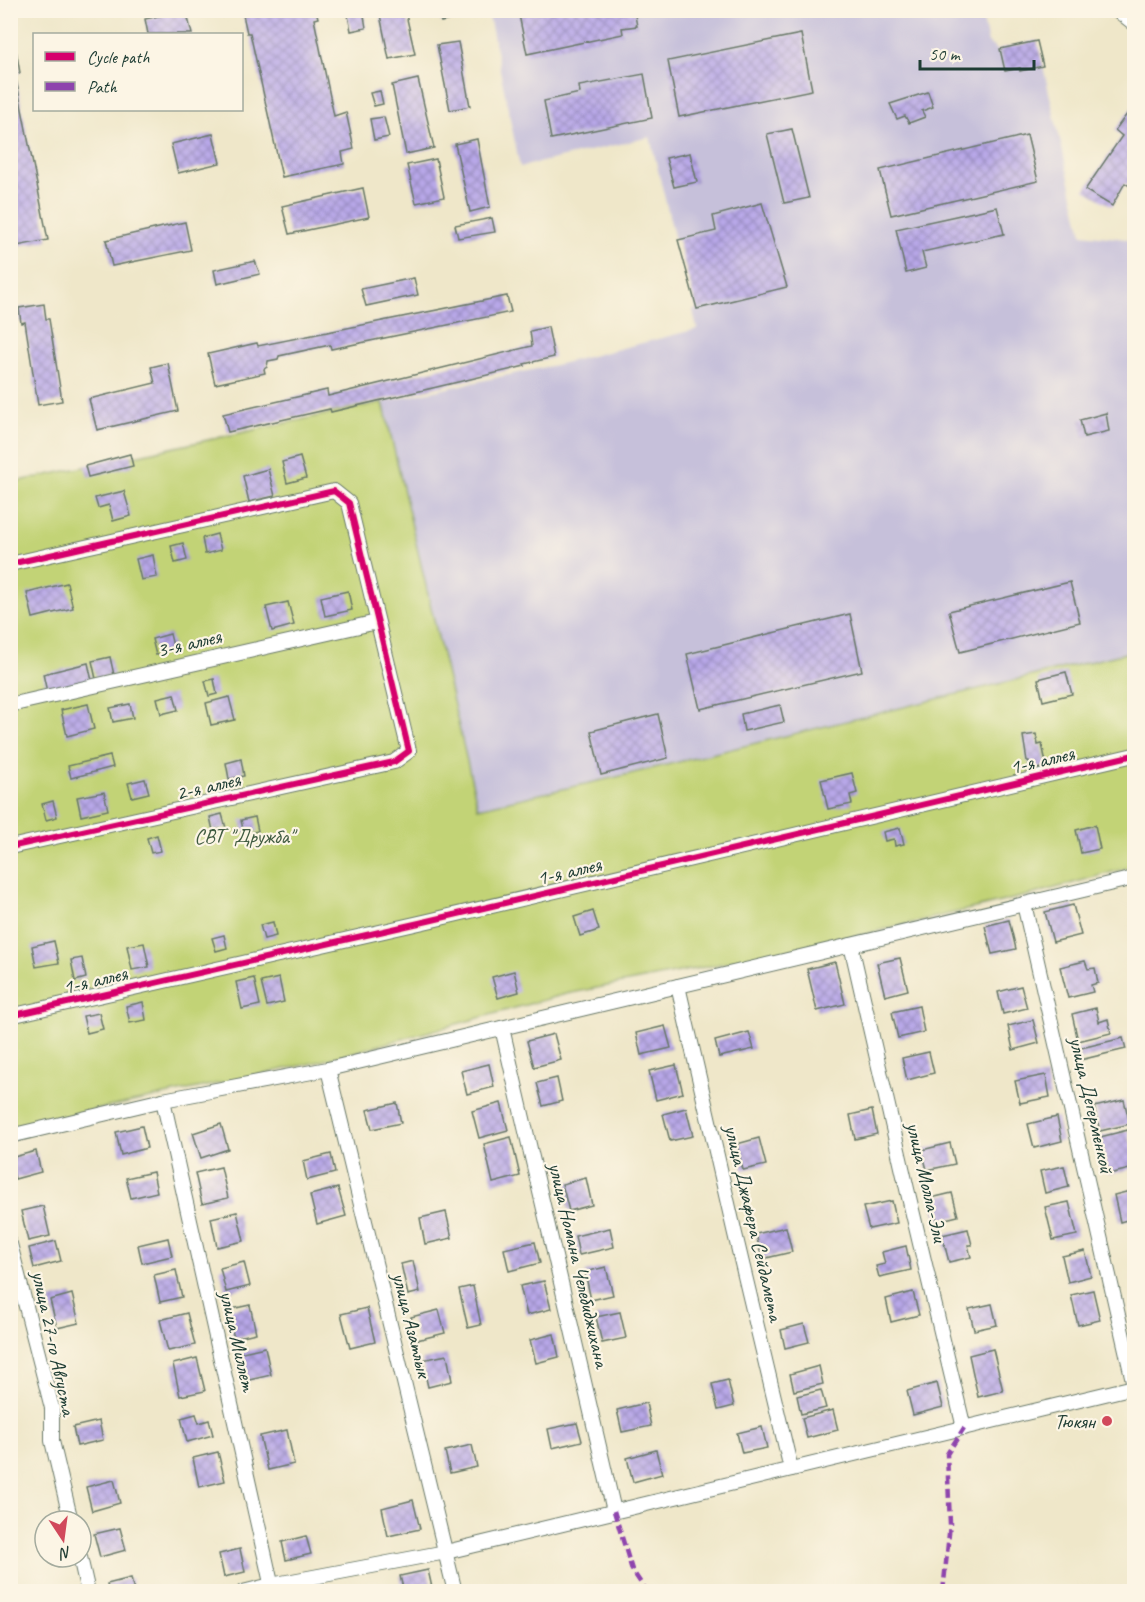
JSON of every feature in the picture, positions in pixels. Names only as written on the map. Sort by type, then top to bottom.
[{"type":"main road","points":[[1120,10],[1134,21]]},
{"type":"street","points":[[10,564],[334,491],[349,503],[377,622]]},
{"type":"street","name":"3-я аллея","points":[[10,705],[377,622]]},
{"type":"street","name":"2-я аллея","points":[[10,847],[394,762],[410,751],[377,622]]},
{"type":"street","name":"1-я аллея","points":[[10,1016],[417,924],[1134,755]]},
{"type":"street","points":[[10,1136],[163,1100],[327,1069],[1134,878]]},
{"type":"street","name":"улица Дегерменкой","points":[[1024,904],[1134,1386]]},
{"type":"street","name":"улица Молла-Эли","points":[[851,945],[964,1428]]},
{"type":"street","name":"улица Джафера Сейдамета","points":[[678,986],[791,1469]]},
{"type":"street","name":"улица Номана Челебиджихана","points":[[501,1028],[614,1511]]},
{"type":"street","name":"улица Азатлык","points":[[327,1069],[455,1592]]},
{"type":"street","name":"улица Миллет","points":[[163,1100],[272,1588]]},
{"type":"street","name":"улица 27-го Августа","points":[[10,1244],[52,1408],[52,1441],[68,1509]]},
{"type":"street","points":[[243,1592],[446,1552],[1134,1386]]},
{"type":"street","points":[[83,1569],[88,1592]]},
{"type":"shaded area","points":[[488,11],[981,11],[988,43],[1000,52],[1000,49],[1037,41],[1082,234],[1134,240],[1134,651],[621,776],[478,808],[383,402],[560,364],[697,329],[693,310],[697,309],[679,240],[675,240],[650,137],[520,167]]},
{"type":"green space","name":"СВТ \"Дружба\"","points":[[383,402],[478,808],[621,776],[1134,651],[1134,866],[1034,894],[818,945],[566,994],[318,1062],[11,1128],[10,483]]},
{"type":"building","points":[[186,10],[192,33],[148,33],[145,19]]},
{"type":"building","points":[[242,10],[316,10],[318,18],[314,19],[334,116],[346,112],[354,149],[342,152],[344,164],[282,177],[250,33],[247,33]]},
{"type":"building","points":[[347,10],[363,10],[366,28],[351,31]]},
{"type":"building","points":[[379,10],[405,10],[415,54],[389,59]]},
{"type":"building","points":[[438,10],[452,10],[454,19],[441,22]]},
{"type":"building","points":[[518,10],[634,10],[637,26],[622,28],[623,34],[527,54]]},
{"type":"building","points":[[801,34],[812,90],[679,117],[668,61]]},
{"type":"building","points":[[1037,41],[1043,66],[1020,71],[1020,68],[1005,71],[1000,49]]},
{"type":"building","points":[[458,42],[470,106],[450,110],[437,45]]},
{"type":"building","points":[[15,44],[20,73],[15,74],[48,240],[12,247],[10,239],[10,45]]},
{"type":"building","points":[[644,74],[652,118],[551,139],[544,101],[580,93],[579,86]]},
{"type":"building","points":[[418,79],[434,148],[406,154],[392,85]]},
{"type":"building","points":[[380,91],[383,104],[374,106],[370,93]]},
{"type":"building","points":[[928,92],[933,107],[922,111],[925,117],[909,123],[905,116],[897,119],[890,104]]},
{"type":"building","points":[[1134,105],[1134,189],[1125,183],[1112,206],[1085,190],[1122,136],[1115,130]]},
{"type":"building","points":[[384,117],[389,137],[374,140],[370,119]]},
{"type":"building","points":[[792,129],[809,198],[784,203],[767,134]]},
{"type":"building","points":[[213,134],[220,163],[178,173],[171,144]]},
{"type":"building","points":[[1027,135],[1038,181],[891,215],[880,170]]},
{"type":"building","points":[[477,139],[490,207],[470,212],[455,144]]},
{"type":"building","points":[[690,153],[697,182],[674,187],[666,158]]},
{"type":"building","points":[[436,159],[444,197],[416,203],[407,165]]},
{"type":"building","points":[[363,188],[369,217],[289,234],[282,206]]},
{"type":"building","points":[[762,203],[787,287],[697,309],[678,240],[716,231],[713,216]]},
{"type":"building","points":[[997,207],[1004,234],[922,252],[926,268],[906,273],[896,229]]},
{"type":"building","points":[[492,218],[495,232],[458,238],[455,225]]},
{"type":"building","points":[[185,222],[191,250],[112,266],[106,240]]},
{"type":"building","points":[[255,261],[260,274],[217,284],[214,270]]},
{"type":"building","points":[[414,278],[418,295],[366,306],[361,289]]},
{"type":"building","points":[[507,296],[511,312],[331,349],[330,345],[279,356],[278,359],[268,361],[264,369],[265,373],[215,384],[208,354]]},
{"type":"building","points":[[44,304],[46,319],[49,319],[62,401],[38,405],[25,322],[21,323],[19,308]]},
{"type":"building","points":[[548,327],[554,357],[331,412],[330,409],[228,432],[223,414],[327,390],[328,396],[532,346],[530,331]]},
{"type":"building","points":[[168,363],[178,411],[97,430],[89,399],[155,383],[151,367]]},
{"type":"building","points":[[1106,413],[1109,431],[1084,437],[1080,420]]},
{"type":"building","points":[[130,454],[133,466],[88,477],[85,466]]},
{"type":"building","points":[[300,457],[306,478],[287,483],[282,462]]},
{"type":"building","points":[[268,469],[275,496],[249,502],[243,476]]},
{"type":"building","points":[[124,491],[131,516],[113,521],[109,505],[98,508],[95,498]]},
{"type":"building","points":[[217,534],[221,550],[205,554],[202,538]]},
{"type":"building","points":[[183,543],[187,560],[175,563],[171,546]]},
{"type":"building","points":[[153,555],[157,577],[141,580],[136,559]]},
{"type":"building","points":[[1070,582],[1080,622],[960,652],[949,611]]},
{"type":"building","points":[[67,583],[73,608],[33,618],[27,593]]},
{"type":"building","points":[[348,591],[352,610],[325,616],[321,597]]},
{"type":"building","points":[[288,602],[294,625],[272,631],[266,607]]},
{"type":"building","points":[[850,614],[862,671],[700,709],[687,654]]},
{"type":"building","points":[[170,634],[174,650],[156,655],[152,639]]},
{"type":"building","points":[[110,657],[114,675],[96,679],[92,661]]},
{"type":"building","points":[[88,663],[92,681],[47,692],[43,674]]},
{"type":"building","points":[[1066,672],[1072,694],[1043,701],[1038,679]]},
{"type":"building","points":[[214,679],[217,694],[209,696],[205,681]]},
{"type":"building","points":[[174,694],[178,710],[161,714],[157,698]]},
{"type":"building","points":[[229,697],[235,720],[211,725],[206,703]]},
{"type":"building","points":[[88,704],[94,729],[67,736],[61,710]]},
{"type":"building","points":[[130,704],[133,718],[113,722],[110,708]]},
{"type":"building","points":[[780,705],[784,722],[744,731],[741,714]]},
{"type":"building","points":[[658,714],[668,758],[601,775],[591,731]]},
{"type":"building","points":[[1036,734],[1038,745],[1042,744],[1047,767],[1031,770],[1029,761],[1027,761],[1023,736]]},
{"type":"building","points":[[110,756],[113,767],[71,778],[68,766]]},
{"type":"building","points":[[241,759],[244,776],[229,779],[226,763]]},
{"type":"building","points":[[852,773],[857,793],[850,795],[852,804],[828,809],[821,780]]},
{"type":"building","points":[[145,779],[149,793],[132,797],[128,783]]},
{"type":"building","points":[[104,792],[108,810],[81,816],[77,797]]},
{"type":"building","points":[[53,801],[57,817],[46,820],[42,804]]},
{"type":"building","points":[[222,814],[226,828],[213,831],[210,817]]},
{"type":"building","points":[[255,817],[258,831],[244,834],[241,820]]},
{"type":"building","points":[[1095,825],[1100,849],[1081,853],[1076,830]]},
{"type":"building","points":[[900,828],[904,844],[895,846],[894,839],[885,841],[883,832]]},
{"type":"building","points":[[157,835],[161,851],[151,853],[147,838]]},
{"type":"building","points":[[1073,905],[1081,935],[1053,942],[1045,912]]},
{"type":"building","points":[[593,911],[599,930],[580,936],[574,917]]},
{"type":"building","points":[[1009,920],[1016,949],[992,954],[985,926]]},
{"type":"building","points":[[273,922],[276,936],[264,939],[260,925]]},
{"type":"building","points":[[224,935],[227,948],[216,951],[212,938]]},
{"type":"building","points":[[54,941],[59,963],[36,967],[32,946]]},
{"type":"building","points":[[144,943],[149,967],[132,970],[127,946]]},
{"type":"building","points":[[82,958],[86,978],[75,981],[71,960]]},
{"type":"building","points":[[900,958],[908,990],[885,996],[877,963]]},
{"type":"building","points":[[1085,961],[1088,969],[1095,968],[1098,983],[1091,985],[1093,992],[1068,998],[1060,967]]},
{"type":"building","points":[[835,962],[845,1004],[817,1011],[807,969]]},
{"type":"building","points":[[514,971],[519,992],[498,998],[492,977]]},
{"type":"building","points":[[254,978],[260,1005],[242,1009],[236,982]]},
{"type":"building","points":[[279,978],[284,1002],[267,1006],[261,982]]},
{"type":"building","points":[[1021,986],[1027,1008],[1003,1014],[998,992]]},
{"type":"building","points":[[143,1002],[146,1020],[130,1023],[126,1006]]},
{"type":"building","points":[[919,1006],[924,1032],[898,1038],[892,1012]]},
{"type":"building","points":[[1096,1008],[1099,1022],[1108,1019],[1111,1033],[1078,1041],[1072,1014]]},
{"type":"building","points":[[99,1013],[103,1029],[87,1033],[83,1016]]},
{"type":"building","points":[[1033,1020],[1039,1043],[1013,1050],[1008,1026]]},
{"type":"building","points":[[665,1026],[671,1048],[641,1055],[636,1033]]},
{"type":"building","points":[[749,1032],[754,1049],[719,1057],[715,1041]]},
{"type":"building","points":[[554,1034],[561,1060],[534,1067],[527,1041]]},
{"type":"building","points":[[1123,1038],[1126,1049],[1080,1060],[1077,1049]]},
{"type":"building","points":[[929,1052],[934,1073],[907,1080],[902,1058]]},
{"type":"building","points":[[489,1064],[494,1087],[467,1094],[461,1071]]},
{"type":"building","points":[[676,1065],[683,1093],[656,1100],[649,1071]]},
{"type":"building","points":[[1046,1075],[1050,1097],[1020,1103],[1015,1081]]},
{"type":"building","points":[[557,1078],[562,1101],[543,1106],[537,1083]]},
{"type":"building","points":[[1124,1100],[1130,1124],[1100,1131],[1094,1107]]},
{"type":"building","points":[[397,1103],[401,1123],[372,1129],[367,1110]]},
{"type":"building","points":[[501,1103],[508,1130],[479,1138],[472,1111]]},
{"type":"building","points":[[686,1108],[693,1136],[670,1141],[663,1114]]},
{"type":"building","points":[[872,1110],[877,1134],[855,1139],[850,1115]]},
{"type":"building","points":[[1057,1117],[1062,1141],[1034,1148],[1028,1124]]},
{"type":"building","points":[[221,1124],[228,1149],[201,1158],[193,1133]]},
{"type":"building","points":[[142,1126],[147,1148],[121,1155],[116,1132]]},
{"type":"building","points":[[1128,1130],[1134,1168],[1109,1174],[1100,1137]]},
{"type":"building","points":[[511,1137],[520,1176],[493,1183],[484,1144]]},
{"type":"building","points":[[759,1138],[766,1165],[743,1170],[737,1144]]},
{"type":"building","points":[[950,1143],[955,1164],[927,1170],[922,1150]]},
{"type":"building","points":[[36,1151],[41,1172],[15,1179],[10,1158]]},
{"type":"building","points":[[331,1154],[335,1173],[307,1180],[303,1161]]},
{"type":"building","points":[[1064,1166],[1069,1187],[1045,1193],[1040,1171]]},
{"type":"building","points":[[221,1167],[228,1198],[202,1204],[195,1173]]},
{"type":"building","points":[[153,1172],[157,1192],[131,1198],[126,1178]]},
{"type":"building","points":[[586,1178],[592,1205],[569,1211],[562,1184]]},
{"type":"building","points":[[338,1188],[346,1216],[317,1224],[310,1195]]},
{"type":"building","points":[[1134,1190],[1134,1218],[1120,1222],[1114,1195]]},
{"type":"building","points":[[952,1193],[958,1216],[937,1221],[931,1198]]},
{"type":"building","points":[[892,1201],[897,1223],[869,1229],[863,1207]]},
{"type":"building","points":[[1069,1202],[1077,1235],[1053,1240],[1045,1207]]},
{"type":"building","points":[[43,1206],[50,1236],[28,1241],[21,1211]]},
{"type":"building","points":[[237,1212],[244,1241],[217,1247],[211,1218]]},
{"type":"building","points":[[446,1212],[452,1238],[425,1244],[420,1218]]},
{"type":"building","points":[[786,1227],[792,1252],[762,1259],[756,1234]]},
{"type":"building","points":[[610,1228],[614,1247],[579,1255],[575,1236]]},
{"type":"building","points":[[968,1229],[972,1245],[968,1245],[971,1257],[949,1262],[942,1235]]},
{"type":"building","points":[[168,1238],[172,1256],[142,1263],[138,1245]]},
{"type":"building","points":[[56,1241],[61,1261],[34,1268],[29,1248]]},
{"type":"building","points":[[535,1242],[540,1263],[509,1271],[504,1249]]},
{"type":"building","points":[[906,1246],[911,1270],[879,1277],[876,1266],[885,1264],[882,1252]]},
{"type":"building","points":[[1085,1251],[1091,1276],[1068,1282],[1062,1256]]},
{"type":"building","points":[[413,1261],[420,1292],[408,1295],[401,1264]]},
{"type":"building","points":[[244,1262],[250,1286],[226,1292],[220,1268]]},
{"type":"building","points":[[606,1267],[613,1295],[591,1300],[585,1272]]},
{"type":"building","points":[[176,1270],[182,1297],[160,1302],[154,1275]]},
{"type":"building","points":[[544,1281],[551,1309],[527,1315],[520,1286]]},
{"type":"building","points":[[473,1286],[481,1325],[468,1328],[459,1289]]},
{"type":"building","points":[[1093,1290],[1100,1320],[1078,1325],[1071,1295]]},
{"type":"building","points":[[913,1292],[919,1315],[891,1322],[886,1299]]},
{"type":"building","points":[[72,1294],[79,1323],[57,1328],[50,1300]]},
{"type":"building","points":[[992,1304],[997,1325],[974,1330],[969,1309]]},
{"type":"building","points":[[250,1305],[256,1333],[234,1338],[227,1310]]},
{"type":"building","points":[[367,1308],[375,1342],[350,1348],[341,1314]]},
{"type":"building","points":[[439,1310],[445,1333],[417,1340],[411,1317]]},
{"type":"building","points":[[620,1312],[626,1338],[602,1343],[596,1317]]},
{"type":"building","points":[[187,1313],[195,1345],[168,1351],[160,1320]]},
{"type":"building","points":[[804,1324],[809,1342],[785,1348],[781,1330]]},
{"type":"building","points":[[554,1334],[559,1357],[536,1363],[530,1340]]},
{"type":"building","points":[[265,1347],[271,1375],[245,1381],[238,1353]]},
{"type":"building","points":[[993,1349],[1003,1391],[978,1397],[969,1355]]},
{"type":"building","points":[[447,1355],[452,1381],[428,1387],[422,1360]]},
{"type":"building","points":[[197,1358],[205,1391],[180,1396],[173,1364]]},
{"type":"building","points":[[819,1366],[823,1384],[794,1391],[790,1374]]},
{"type":"building","points":[[728,1380],[734,1406],[718,1410],[712,1384]]},
{"type":"building","points":[[937,1383],[943,1407],[913,1415],[907,1391]]},
{"type":"building","points":[[821,1390],[826,1408],[801,1414],[797,1396]]},
{"type":"building","points":[[646,1403],[651,1426],[622,1432],[617,1410]]},
{"type":"building","points":[[833,1410],[838,1430],[807,1438],[802,1418]]},
{"type":"building","points":[[196,1414],[199,1423],[209,1420],[213,1435],[187,1442],[181,1418]]},
{"type":"building","points":[[99,1421],[103,1440],[77,1446],[73,1427]]},
{"type":"building","points":[[577,1423],[582,1441],[552,1448],[548,1429]]},
{"type":"building","points":[[762,1427],[767,1448],[742,1453],[737,1433]]},
{"type":"building","points":[[287,1430],[294,1464],[268,1470],[260,1436]]},
{"type":"building","points":[[472,1445],[477,1467],[450,1473],[445,1451]]},
{"type":"building","points":[[656,1450],[662,1474],[633,1482],[627,1458]]},
{"type":"building","points":[[218,1452],[225,1481],[199,1487],[193,1458]]},
{"type":"building","points":[[114,1480],[120,1503],[93,1511],[86,1487]]},
{"type":"building","points":[[413,1500],[420,1529],[388,1536],[382,1508]]},
{"type":"building","points":[[120,1528],[126,1550],[100,1557],[94,1534]]},
{"type":"building","points":[[306,1536],[311,1554],[286,1560],[282,1542]]},
{"type":"building","points":[[240,1549],[245,1572],[224,1577],[219,1554]]},
{"type":"building","points":[[428,1570],[433,1592],[404,1592],[400,1576]]},
{"type":"building","points":[[131,1578],[134,1592],[109,1592],[107,1584]]},
{"type":"marked path","points":[[943,1592],[950,1524],[947,1454],[964,1428]]},
{"type":"marked path","points":[[614,1511],[632,1570],[647,1592]]},
{"type":"cycle path","points":[[10,564],[334,491],[349,503],[409,751],[394,762],[10,847]]},
{"type":"cycle path","points":[[10,1016],[428,921],[1134,755]]},
{"type":"place","name":"Тюкян","points":[[1107,1421]]}]
